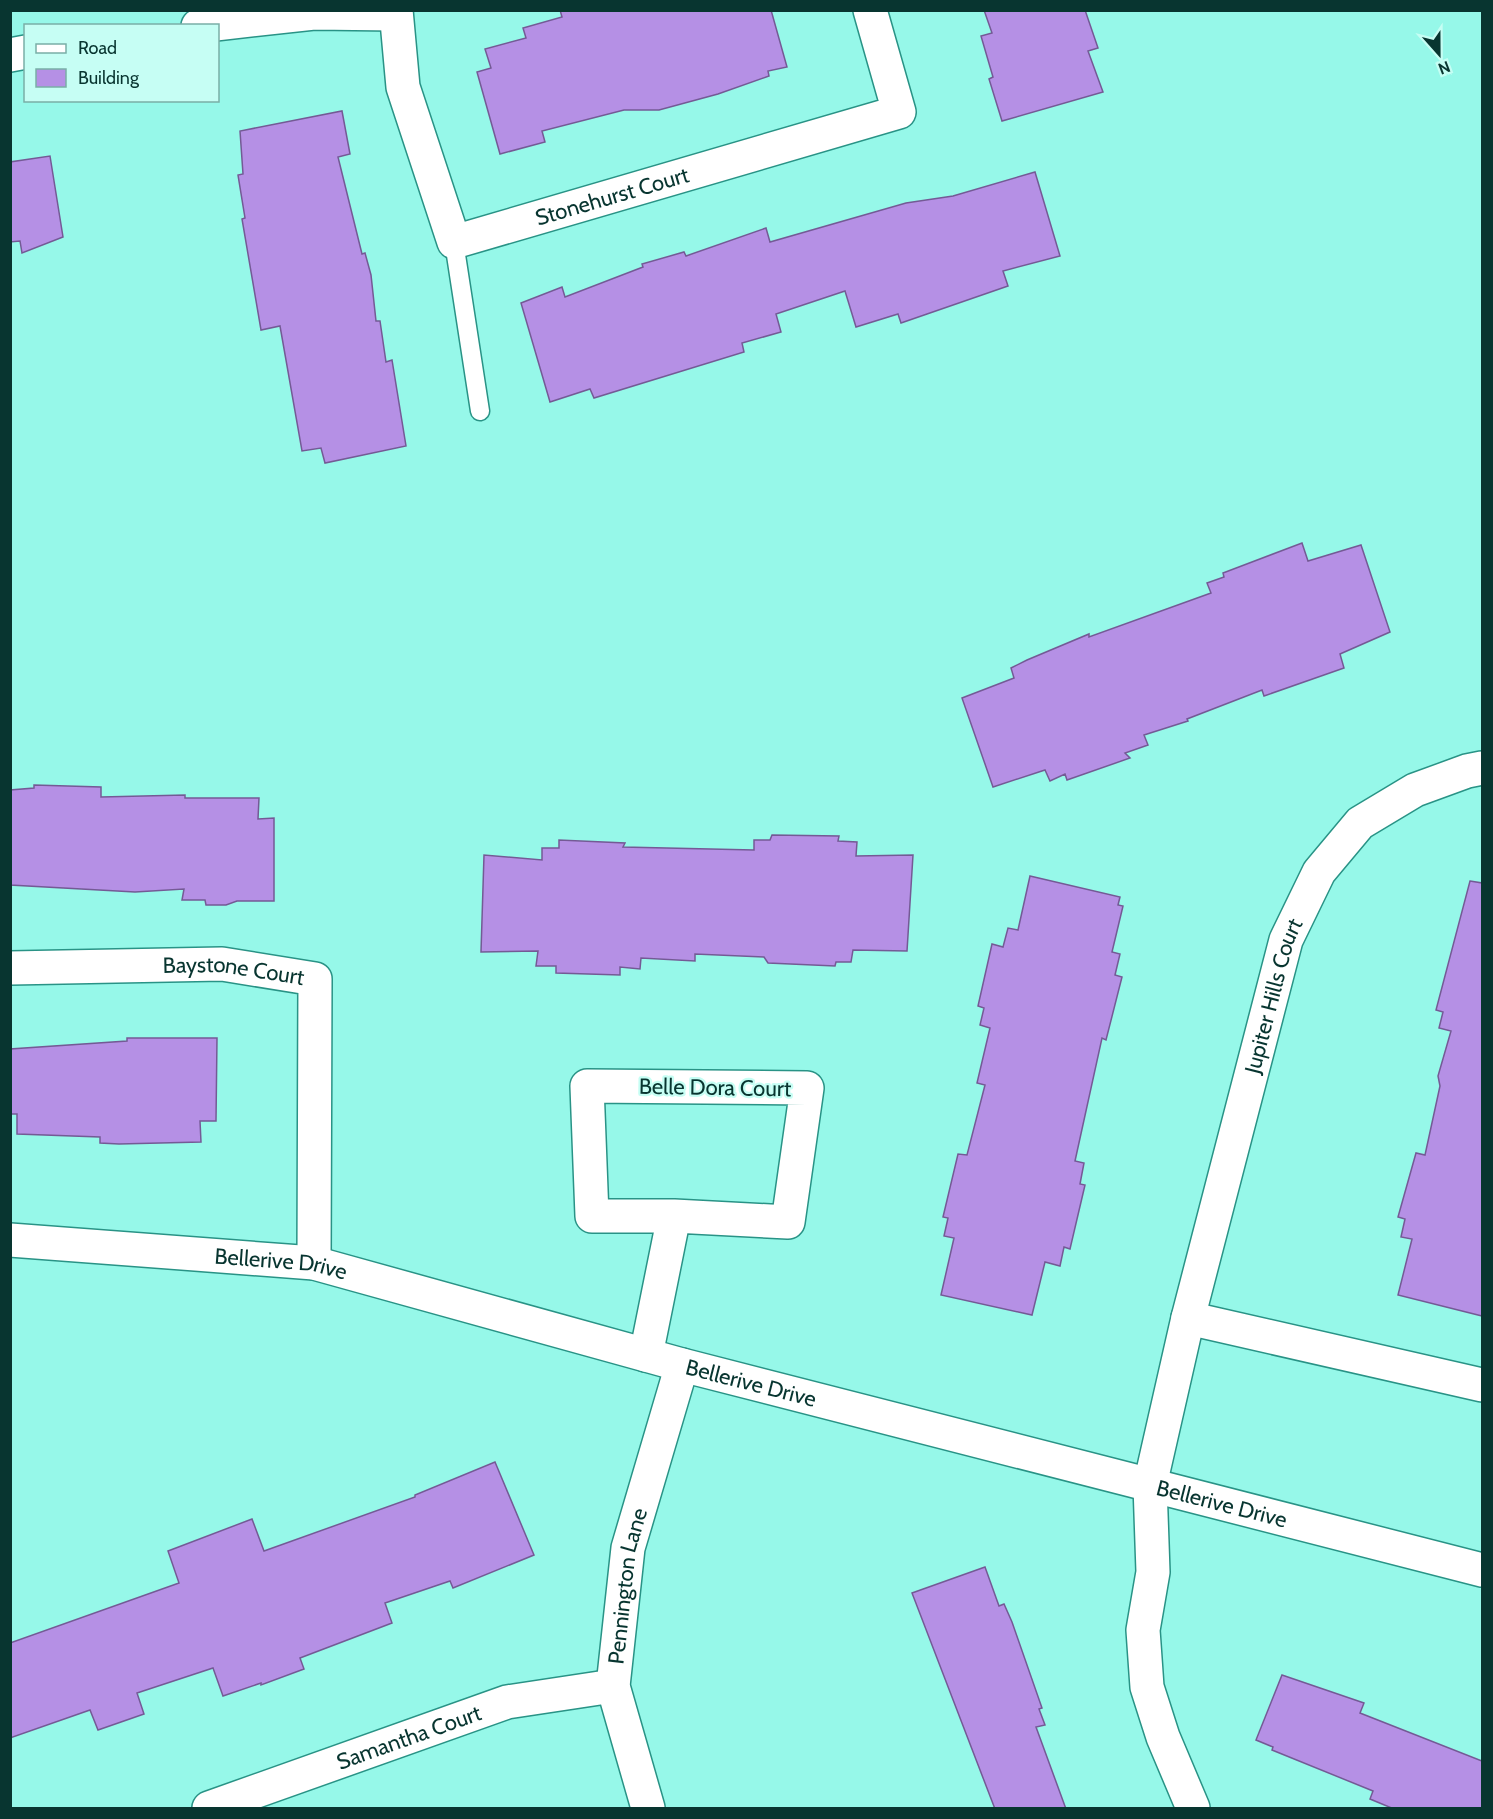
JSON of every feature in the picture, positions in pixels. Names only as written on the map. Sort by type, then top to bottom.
[{"type":"street","name":"Stonehurst Court","points":[[454,242],[899,112],[870,10]]},
{"type":"street","points":[[217,24],[314,14],[395,12],[403,87],[454,242]]},
{"type":"street","name":"Jupiter Hills Court","points":[[1193,1809],[1163,1737],[1147,1687],[1143,1630],[1153,1572],[1150,1485],[1188,1318],[1286,940],[1319,872],[1360,824],[1415,790],[1467,771],[1482,768]]},
{"type":"street","name":"Baystone Court","points":[[10,968],[222,964],[315,979],[314,1263]]},
{"type":"street","name":"Belle Dora Court","points":[[587,1086],[807,1088],[789,1222],[674,1216],[592,1216],[587,1086]]},
{"type":"street","points":[[646,1355],[674,1216]]},
{"type":"street","name":"Bellerive Drive","points":[[10,1240],[314,1263],[682,1365],[1482,1570]]},
{"type":"street","points":[[1188,1318],[1482,1385]]},
{"type":"street","name":"Pennington Lane","points":[[648,1809],[613,1686],[628,1548],[682,1365]]},
{"type":"street","name":"Samantha Court","points":[[209,1809],[507,1702],[613,1686]]},
{"type":"lane","points":[[454,242],[480,411]]},
{"type":"building","points":[[560,10],[771,10],[787,67],[768,71],[769,76],[718,94],[659,110],[624,110],[542,131],[545,142],[500,154],[477,72],[491,68],[485,49],[526,38],[523,28],[562,17]]},
{"type":"building","points":[[984,10],[1085,10],[1098,48],[1088,51],[1103,92],[1002,121],[989,79],[993,77],[981,36],[992,33]]},
{"type":"building","points":[[342,111],[350,154],[338,157],[362,254],[365,253],[371,275],[376,321],[380,321],[386,362],[392,360],[406,446],[325,463],[321,448],[302,451],[280,326],[261,330],[242,219],[245,218],[238,175],[243,174],[240,131]]},
{"type":"building","points":[[50,156],[63,237],[22,253],[20,241],[10,242],[10,162]]},
{"type":"building","points":[[1035,172],[1060,256],[1003,271],[1008,286],[901,323],[898,314],[856,327],[845,291],[776,314],[781,332],[742,343],[744,352],[594,398],[590,389],[550,402],[521,303],[562,287],[565,297],[643,267],[642,264],[684,252],[686,256],[766,228],[770,242],[906,203],[953,196]]},
{"type":"building","points":[[1302,543],[1308,561],[1361,545],[1390,632],[1340,654],[1344,668],[1264,696],[1262,690],[1187,719],[1188,721],[1144,735],[1148,745],[1125,753],[1130,758],[1067,780],[1065,774],[1050,781],[1045,770],[993,787],[962,698],[1014,678],[1011,668],[1027,660],[1089,634],[1089,637],[1211,593],[1207,583],[1224,577],[1223,573]]},
{"type":"building","points":[[34,785],[101,787],[101,797],[185,795],[185,798],[259,798],[258,819],[274,818],[274,901],[237,901],[226,905],[206,905],[205,900],[182,900],[184,889],[135,892],[10,885],[10,790],[34,788]]},
{"type":"building","points":[[772,835],[839,836],[838,841],[857,842],[856,856],[913,855],[907,951],[853,950],[851,962],[836,962],[835,966],[768,963],[764,957],[695,954],[695,961],[641,958],[640,969],[620,967],[620,975],[556,973],[556,966],[536,966],[538,951],[481,952],[484,855],[542,860],[542,848],[559,848],[559,840],[625,843],[623,847],[754,850],[754,840],[770,840]]},
{"type":"building","points":[[1030,876],[1120,897],[1118,905],[1123,906],[1112,952],[1120,954],[1115,975],[1122,977],[1106,1040],[1102,1038],[1075,1161],[1084,1163],[1080,1184],[1085,1185],[1070,1249],[1064,1247],[1060,1266],[1045,1262],[1032,1315],[941,1295],[954,1238],[944,1236],[948,1218],[943,1217],[958,1154],[967,1155],[985,1085],[977,1083],[990,1028],[980,1025],[984,1008],[978,1006],[992,944],[1003,947],[1008,928],[1018,930]]},
{"type":"building","points":[[1470,881],[1482,883],[1482,1316],[1398,1295],[1412,1239],[1401,1237],[1405,1219],[1398,1217],[1416,1153],[1425,1155],[1440,1086],[1438,1076],[1451,1031],[1439,1028],[1443,1012],[1436,1010]]},
{"type":"building","points":[[127,1038],[217,1038],[216,1121],[200,1121],[201,1142],[119,1144],[100,1143],[100,1137],[17,1134],[17,1114],[10,1114],[10,1049],[127,1041]]},
{"type":"building","points":[[495,1462],[534,1555],[453,1588],[450,1581],[385,1603],[392,1623],[300,1658],[304,1669],[261,1685],[261,1683],[223,1696],[213,1668],[137,1693],[144,1714],[98,1730],[90,1710],[10,1738],[10,1643],[179,1583],[168,1551],[252,1519],[264,1551],[415,1497],[415,1495]]},
{"type":"building","points":[[985,1567],[999,1606],[1004,1604],[1012,1622],[1042,1708],[1039,1709],[1045,1725],[1036,1727],[1066,1809],[995,1809],[912,1593]]},
{"type":"building","points":[[1282,1675],[1364,1703],[1360,1713],[1482,1761],[1482,1809],[1394,1809],[1370,1799],[1373,1791],[1272,1750],[1273,1747],[1256,1740]]}]
